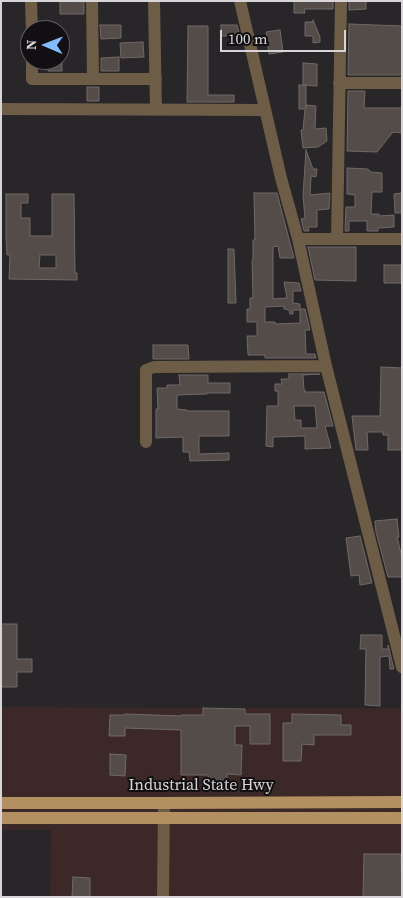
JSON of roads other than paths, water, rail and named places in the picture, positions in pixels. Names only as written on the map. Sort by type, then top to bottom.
[{"type":"main road","points":[[356,802],[357,818]]},
{"type":"main road","name":"Industrial State Hwy","points":[[1,803],[402,802]]},
{"type":"main road","name":"Industrial State Hwy","points":[[1,818],[402,818]]},
{"type":"street","points":[[31,1],[32,20]]},
{"type":"street","points":[[92,1],[92,78]]},
{"type":"street","points":[[154,1],[156,110]]},
{"type":"street","points":[[240,1],[281,178],[298,239],[326,366],[402,667]]},
{"type":"street","points":[[337,238],[341,1]]},
{"type":"street","points":[[32,70],[32,79],[156,78]]},
{"type":"street","points":[[339,83],[402,83]]},
{"type":"street","points":[[1,108],[265,110]]},
{"type":"street","points":[[298,239],[402,238]]},
{"type":"street","points":[[146,442],[146,370],[154,367],[326,366]]},
{"type":"street","points":[[163,897],[164,803]]}]
